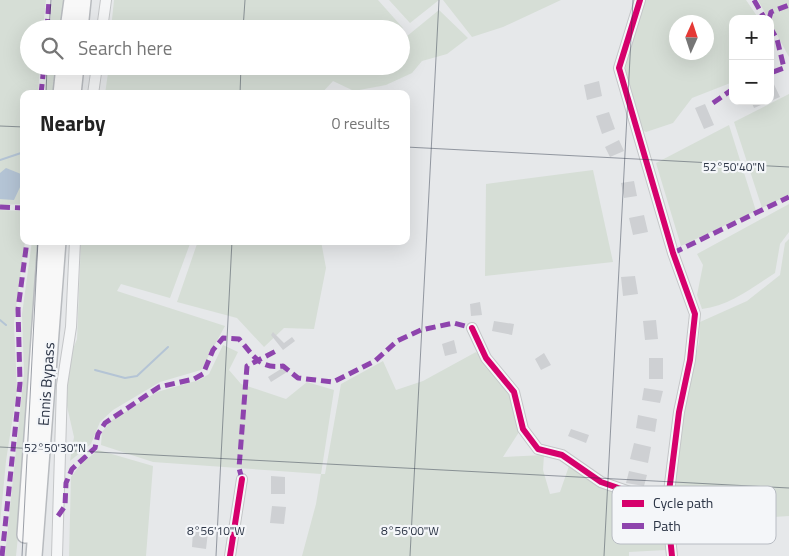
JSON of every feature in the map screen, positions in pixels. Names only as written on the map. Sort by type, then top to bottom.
[{"type":"highway","points":[[69,20],[72,0]]},
{"type":"highway","points":[[81,20],[83,0]]},
{"type":"highway","points":[[61,90],[63,75]]},
{"type":"highway","points":[[73,90],[75,75]]},
{"type":"highway","name":"Ennis Bypass","points":[[24,556],[46,245]]},
{"type":"highway","name":"Ennis Bypass","points":[[34,556],[58,245]]},
{"type":"street","points":[[103,20],[106,0]]},
{"type":"street","points":[[640,0],[619,68],[673,253],[695,314],[690,360],[679,412],[670,486]]},
{"type":"street","points":[[94,90],[96,75]]},
{"type":"street","points":[[57,556],[62,385],[71,327],[75,245]]},
{"type":"street","points":[[472,328],[486,358],[514,392],[523,429],[538,449],[562,455],[601,482],[613,486]]},
{"type":"street","points":[[230,556],[242,479]]},
{"type":"shaded area","points":[[0,0],[46,0],[44,20],[20,20],[20,75],[39,75],[38,90],[20,90],[20,204],[0,205]]},
{"type":"shaded area","points":[[52,0],[72,0],[70,20],[51,20]]},
{"type":"shaded area","points":[[114,0],[378,0],[396,20],[112,20]]},
{"type":"shaded area","points":[[389,0],[439,0],[410,23],[410,20],[407,20]]},
{"type":"shaded area","points":[[443,0],[561,0],[503,27],[472,37]]},
{"type":"shaded area","points":[[645,0],[746,0],[756,15],[729,15],[729,84],[692,98],[673,123],[646,132],[642,130],[625,70],[641,6]]},
{"type":"shaded area","points":[[758,0],[789,0],[789,57],[774,29],[774,15],[766,15]]},
{"type":"shaded area","points":[[439,10],[468,38],[447,54],[422,61],[410,74],[410,34]]},
{"type":"shaded area","points":[[46,75],[65,75],[63,90],[45,90]]},
{"type":"shaded area","points":[[108,75],[408,75],[386,85],[359,90],[352,90],[333,81],[325,90],[106,90]]},
{"type":"shaded area","points":[[789,94],[789,195],[762,208],[734,122],[767,105],[774,105],[774,102]]},
{"type":"shaded area","points":[[729,125],[756,211],[681,246],[656,163]]},
{"type":"shaded area","points":[[593,170],[613,262],[485,276],[486,184]]},
{"type":"shaded area","points":[[789,204],[789,232],[780,244],[775,273],[731,300],[702,309],[697,295],[703,265],[697,254]]},
{"type":"shaded area","points":[[0,210],[20,211],[20,245],[24,245],[14,323],[17,390],[6,461],[0,524]]},
{"type":"shaded area","points":[[789,239],[789,516],[776,517],[776,486],[675,486],[683,414],[699,342],[700,322],[747,301],[780,275],[785,243]]},
{"type":"shaded area","points":[[31,245],[48,245],[16,556],[5,556],[24,373],[22,314]]},
{"type":"shaded area","points":[[81,245],[190,245],[170,298],[121,284],[117,291],[225,326],[201,370],[160,382],[113,410],[100,422],[91,444],[70,461],[74,437],[66,402],[69,359],[77,339]]},
{"type":"shaded area","points":[[197,245],[322,245],[326,268],[314,329],[284,328],[264,347],[237,318],[177,302]]},
{"type":"shaded area","points":[[223,345],[238,352],[229,370],[241,384],[286,399],[307,382],[334,390],[321,474],[153,462],[101,445],[102,432],[112,420],[157,392],[199,380],[209,374]]},
{"type":"shaded area","points":[[476,352],[511,392],[519,432],[503,457],[544,455],[543,470],[550,494],[560,492],[569,466],[612,491],[612,544],[666,544],[666,550],[629,552],[629,556],[302,556],[316,504],[321,474],[325,474],[341,384],[383,361],[396,390],[423,381]]},
{"type":"shaded area","points":[[98,450],[153,466],[146,556],[69,556],[71,477],[80,465]]},
{"type":"water","points":[[6,168],[20,174],[20,187],[14,200],[0,199],[0,173]]},
{"type":"building","points":[[599,81],[602,96],[587,100],[584,85]]},
{"type":"building","points":[[774,84],[780,97],[774,100]]},
{"type":"building","points":[[705,104],[714,125],[704,129],[695,108]]},
{"type":"building","points":[[609,112],[615,129],[602,134],[596,116]]},
{"type":"building","points":[[619,140],[624,151],[610,157],[605,147]]},
{"type":"building","points":[[634,181],[637,196],[624,198],[621,183]]},
{"type":"building","points":[[644,215],[648,232],[633,235],[629,218]]},
{"type":"building","points":[[635,276],[638,294],[623,296],[621,277]]},
{"type":"building","points":[[480,302],[482,315],[471,316],[470,304]]},
{"type":"building","points":[[656,320],[658,339],[645,340],[643,321]]},
{"type":"building","points":[[494,321],[514,324],[512,335],[492,331]]},
{"type":"building","points":[[273,332],[284,343],[292,337],[295,341],[283,350],[271,335]]},
{"type":"building","points":[[454,340],[457,353],[445,356],[442,344]]},
{"type":"building","points":[[544,353],[551,365],[541,370],[535,359]]},
{"type":"building","points":[[649,358],[663,358],[663,379],[649,379]]},
{"type":"building","points":[[284,367],[287,372],[271,382],[268,377]]},
{"type":"building","points":[[644,388],[663,391],[660,403],[642,400]]},
{"type":"building","points":[[638,415],[657,419],[655,432],[636,428]]},
{"type":"building","points":[[571,429],[589,435],[586,443],[568,436]]},
{"type":"building","points":[[634,443],[651,447],[648,463],[630,459]]},
{"type":"building","points":[[629,471],[647,475],[644,486],[626,483]]},
{"type":"building","points":[[271,476],[285,477],[285,494],[271,494]]},
{"type":"building","points":[[272,506],[286,507],[284,524],[270,523]]},
{"type":"building","points":[[193,531],[208,532],[206,549],[192,547]]},
{"type":"waterway","points":[[0,160],[20,153]]},
{"type":"waterway","points":[[0,320],[6,325]]},
{"type":"waterway","points":[[95,370],[125,378],[137,376],[168,347]]},
{"type":"marked path","points":[[48,20],[49,0]]},
{"type":"marked path","points":[[754,0],[763,15]]},
{"type":"marked path","points":[[770,15],[771,12],[789,5]]},
{"type":"marked path","points":[[774,34],[784,68],[774,72]]},
{"type":"marked path","points":[[41,90],[43,75]]},
{"type":"marked path","points":[[713,103],[729,92]]},
{"type":"marked path","points":[[673,253],[789,197]]},
{"type":"marked path","points":[[0,207],[20,208]]},
{"type":"marked path","points":[[2,556],[20,383],[18,309],[26,245]]},
{"type":"marked path","points":[[58,516],[65,506],[66,483],[72,469],[95,448],[98,434],[105,423],[159,387],[194,379],[203,374],[213,350],[223,338],[239,339],[253,356],[262,363],[283,366],[298,378],[333,382],[375,361],[397,341],[421,330],[454,323],[472,328]]},
{"type":"marked path","points":[[242,479],[239,468],[247,366],[276,351]]},
{"type":"cycle path","points":[[640,0],[619,68],[673,253],[695,314],[690,360],[679,412],[670,486]]},
{"type":"cycle path","points":[[472,328],[486,358],[514,392],[523,429],[538,449],[562,455],[601,482],[613,486]]},
{"type":"cycle path","points":[[230,556],[242,479]]},
{"type":"cycle path","points":[[671,544],[672,556]]}]
